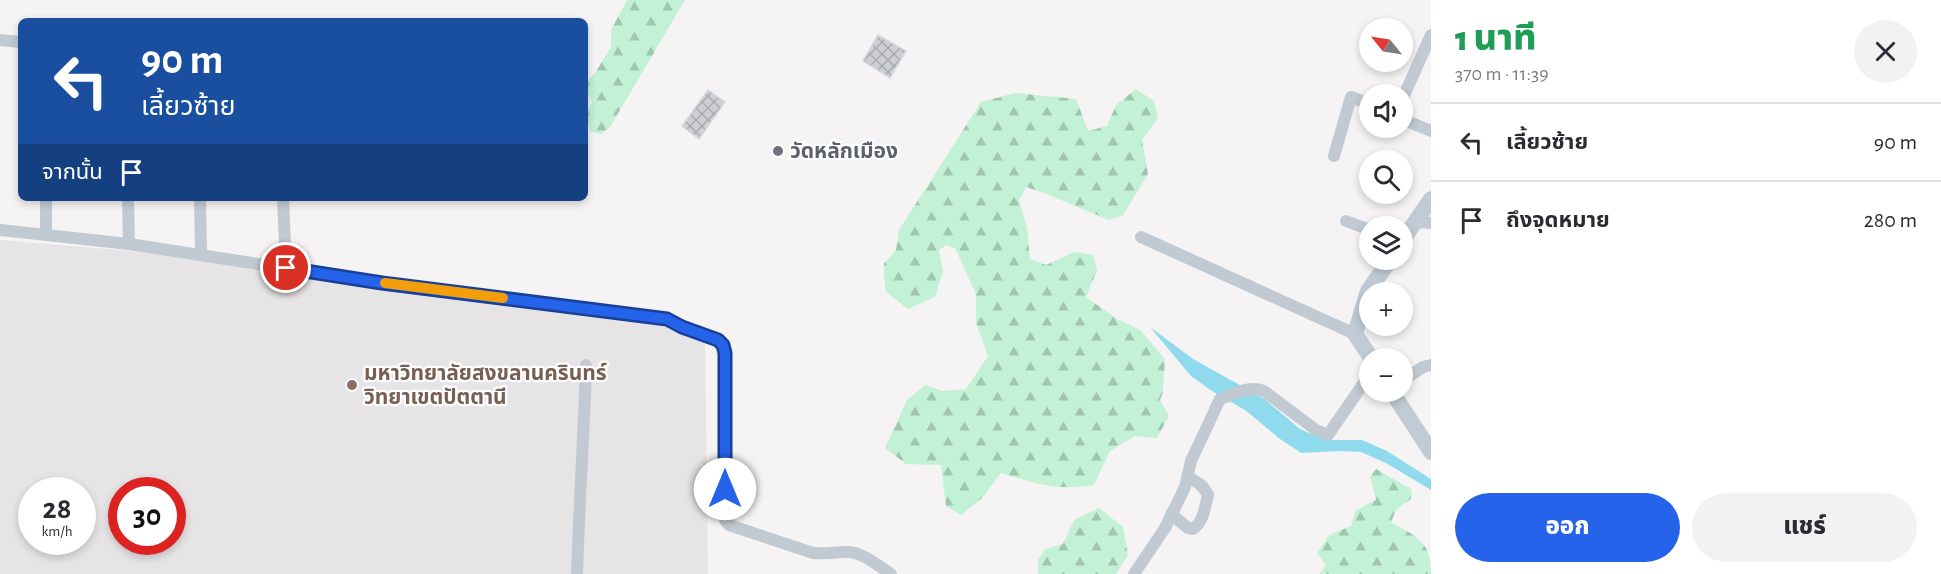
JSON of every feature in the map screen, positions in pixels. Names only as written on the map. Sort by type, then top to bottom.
[{"type":"street","points":[[1409,84],[1431,34]]},
{"type":"street","points":[[0,39],[18,42]]},
{"type":"street","points":[[1334,156],[1352,97],[1359,100]]},
{"type":"street","points":[[1413,124],[1431,131]]},
{"type":"street","points":[[1423,222],[1431,199]]},
{"type":"street","points":[[46,201],[46,235]]},
{"type":"street","points":[[128,201],[129,244]]},
{"type":"street","points":[[200,201],[201,255]]},
{"type":"street","points":[[283,201],[286,268]]},
{"type":"street","points":[[1346,221],[1359,226]]},
{"type":"street","points":[[0,230],[129,244],[382,283],[667,319],[718,340],[723,345],[725,353],[725,520],[734,528],[813,553],[859,554],[891,574]]},
{"type":"street","points":[[1141,237],[1355,334],[1364,348]]},
{"type":"street","points":[[1355,334],[1368,291],[1383,270]]},
{"type":"street","points":[[577,574],[586,365]]},
{"type":"street","points":[[1413,374],[1431,365]]},
{"type":"street","points":[[1134,574],[1165,528],[1185,487],[1191,461],[1220,399],[1250,388],[1264,391],[1316,430],[1328,435],[1359,390]]},
{"type":"street","points":[[1398,402],[1431,452]]},
{"type":"street","points":[[1171,514],[1188,528],[1193,529],[1199,525],[1204,514],[1208,495],[1205,488],[1187,477]]},
{"type":"shaded area","name":"มหาวิทยาลัยสงขลานครินทร์ วิทยาเขตปัตตานี","points":[[0,240],[191,256],[669,327],[705,341],[708,574],[0,574]]},
{"type":"green space","points":[[627,0],[685,0],[610,127],[601,134],[590,131],[588,110],[592,102],[588,93],[588,80],[611,47],[611,30]]},
{"type":"green space","points":[[1136,89],[1154,101],[1158,118],[1142,140],[1148,174],[1123,215],[1109,220],[1026,187],[1019,200],[1027,228],[1030,259],[1046,265],[1074,252],[1093,255],[1097,270],[1086,297],[1117,319],[1140,330],[1165,359],[1163,392],[1160,400],[1169,416],[1157,438],[1135,436],[1110,451],[1094,485],[1057,487],[1001,473],[982,498],[961,515],[946,506],[941,465],[906,464],[885,448],[907,400],[925,385],[943,391],[966,389],[988,356],[976,323],[976,294],[955,248],[946,245],[939,250],[943,272],[935,297],[908,309],[886,292],[884,263],[896,250],[899,230],[981,102],[1015,93],[1076,99],[1088,131],[1107,126],[1116,105]]},
{"type":"green space","points":[[1376,469],[1411,489],[1412,498],[1396,510],[1391,522],[1421,541],[1428,554],[1431,574],[1319,574],[1326,566],[1317,553],[1329,535],[1351,526],[1356,510],[1376,500],[1370,477]]},
{"type":"green space","points":[[1099,508],[1123,527],[1128,555],[1116,574],[1038,574],[1038,560],[1045,549],[1063,544],[1074,520]]},
{"type":"water","points":[[1150,327],[1193,359],[1263,398],[1300,429],[1325,440],[1362,440],[1387,451],[1431,479],[1431,490],[1386,463],[1361,452],[1301,453],[1245,410],[1191,376]]},
{"type":"building","points":[[878,35],[906,51],[890,78],[863,61]]},
{"type":"building","points":[[708,90],[725,102],[699,139],[682,126]]},
{"type":"slow traffic","points":[[385,283],[503,298]]},
{"type":"place","name":"วัดหลักเมือง","points":[[778,151]]},
{"type":"place","name":"มหาวิทยาลัยสงขลานครินทร์ วิทยาเขตปัตตานี","points":[[352,385]]},
{"type":"route","points":[[286,268],[382,283],[667,319],[718,340],[723,345],[725,353],[725,489]]}]
